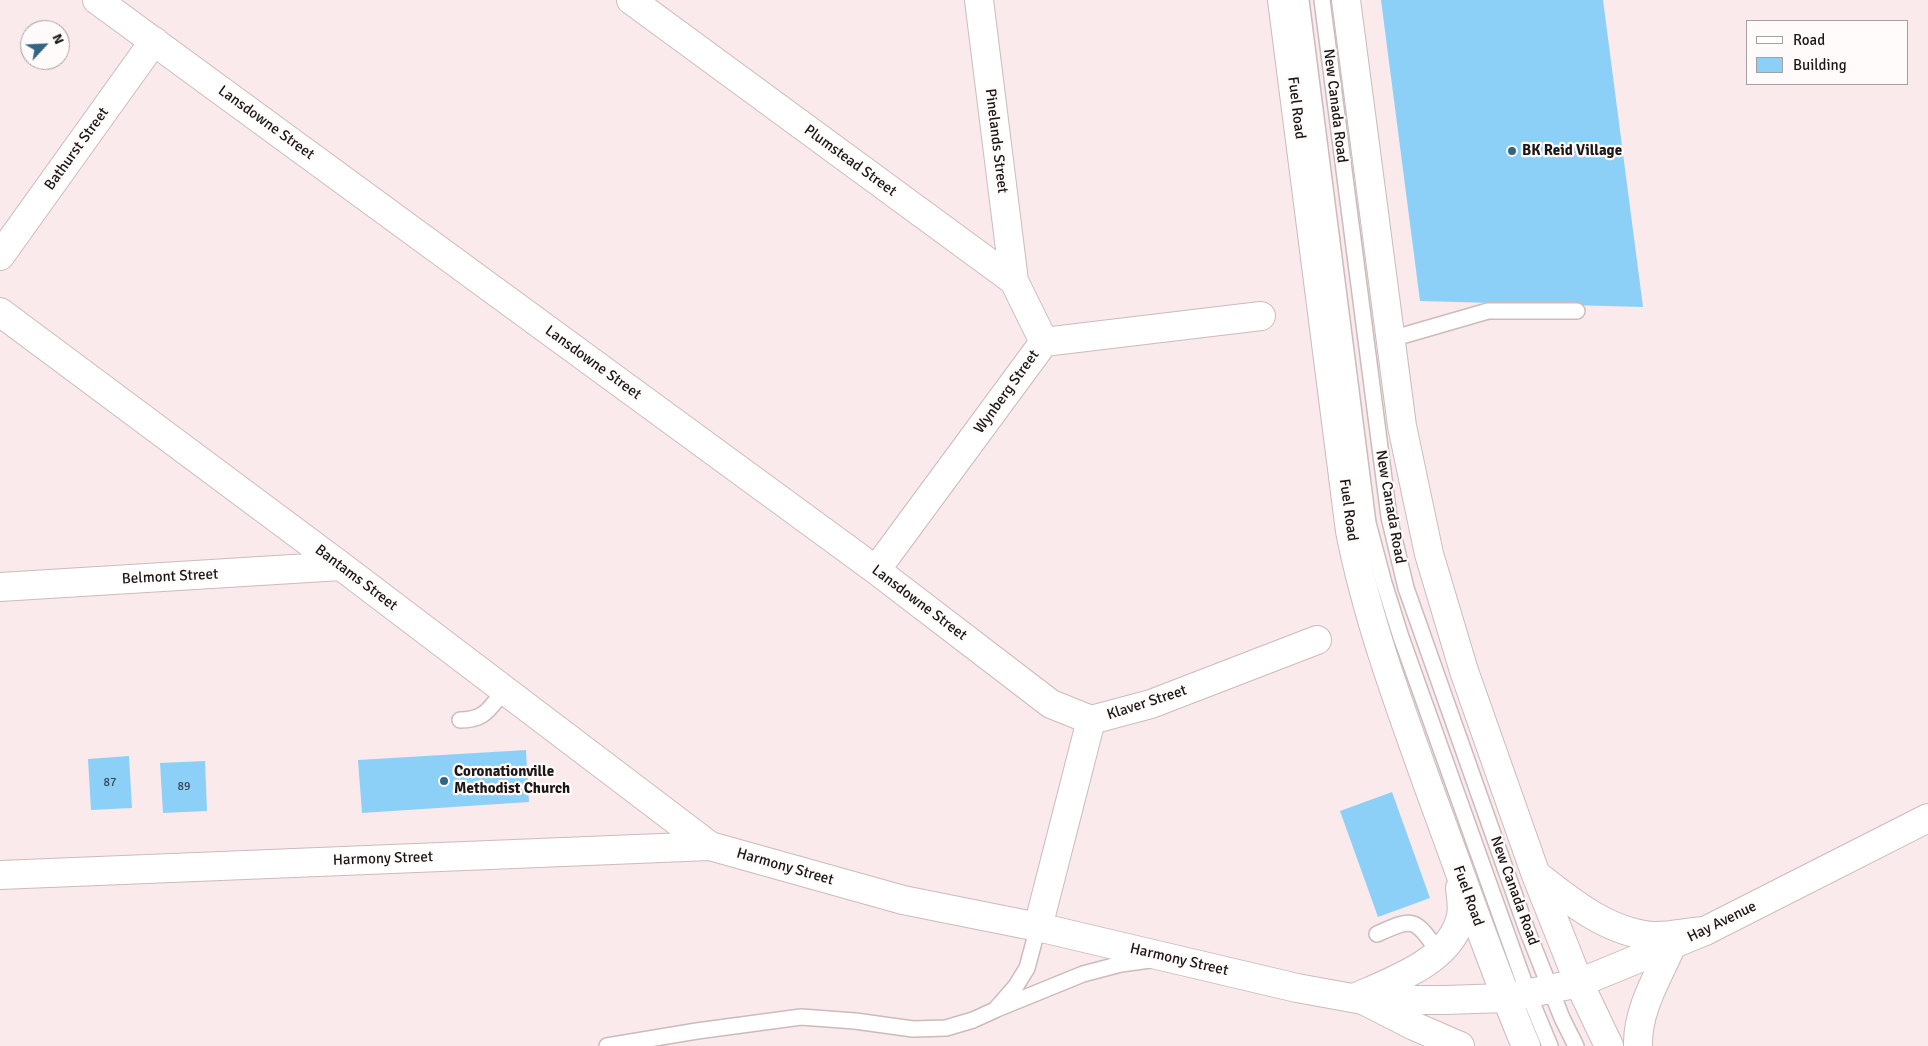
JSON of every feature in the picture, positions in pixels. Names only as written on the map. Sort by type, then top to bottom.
[{"type":"street","name":"Lansdowne Street","points":[[97,0],[876,570],[1052,704],[1091,720]]},
{"type":"street","name":"Plumstead Street","points":[[631,0],[1014,281],[1044,342]]},
{"type":"street","name":"Pinelands Street","points":[[979,0],[1014,281]]},
{"type":"street","name":"Fuel Road","points":[[1282,0],[1350,530],[1359,573],[1404,716],[1459,871],[1528,994]]},
{"type":"street","points":[[1346,0],[1402,426],[1429,554],[1464,671],[1536,875],[1579,983],[1609,1046]]},
{"type":"street","name":"Bathurst Street","points":[[0,256],[154,41]]},
{"type":"street","name":"Bantams Street","points":[[0,312],[341,566],[710,846]]},
{"type":"street","name":"Wynberg Street","points":[[876,570],[1044,342],[1261,316]]},
{"type":"street","name":"Belmont Street","points":[[0,587],[341,566]]},
{"type":"street","name":"Klaver Street","points":[[1038,927],[1091,720],[1151,704],[1317,640]]},
{"type":"street","name":"Hay Avenue","points":[[1528,994],[1579,983],[1705,931],[1928,818]]},
{"type":"street","name":"Harmony Street","points":[[0,875],[710,846],[903,900],[1038,927],[1297,988],[1358,999],[1445,1000],[1528,994]]},
{"type":"street","points":[[1358,999],[1405,975],[1448,945],[1458,929],[1462,913],[1459,871]]},
{"type":"street","points":[[1536,875],[1574,904],[1629,931],[1653,936],[1705,931]]},
{"type":"street","points":[[1638,1046],[1642,1016],[1648,997],[1672,945]]},
{"type":"street","points":[[1526,1046],[1528,994]]},
{"type":"street","points":[[1358,999],[1460,1046]]},
{"type":"lane","name":"New Canada Road","points":[[1301,0],[1368,523],[1384,584],[1401,637],[1528,994],[1550,1046]]},
{"type":"lane","name":"New Canada Road","points":[[1322,0],[1388,508],[1396,550],[1406,588],[1527,930],[1528,994],[1576,1046]]},
{"type":"lane","points":[[1390,338],[1488,311],[1578,311]]},
{"type":"lane","points":[[460,720],[482,717],[504,690]]},
{"type":"lane","points":[[1376,934],[1407,922],[1415,924],[1423,930],[1439,952]]},
{"type":"lane","points":[[995,1010],[1016,986],[1027,968],[1038,927]]},
{"type":"lane","points":[[607,1046],[697,1031],[801,1017],[855,1020],[912,1029],[946,1028],[974,1020],[1083,974],[1121,964],[1169,958]]},
{"type":"building","name":"BK Reid Village","points":[[1381,0],[1603,0],[1643,307],[1420,301]]},
{"type":"building","name":"Coronationville Methodist Church","points":[[526,750],[529,802],[362,813],[358,760]]},
{"type":"building","points":[[129,756],[132,808],[91,810],[88,759]]},
{"type":"building","points":[[205,761],[207,811],[163,813],[160,763]]},
{"type":"building","points":[[1392,792],[1430,898],[1378,917],[1340,811]]},
{"type":"place","name":"BK Reid Village","points":[[1512,151]]},
{"type":"place","name":"Coronationville Methodist Church","points":[[444,781]]}]
